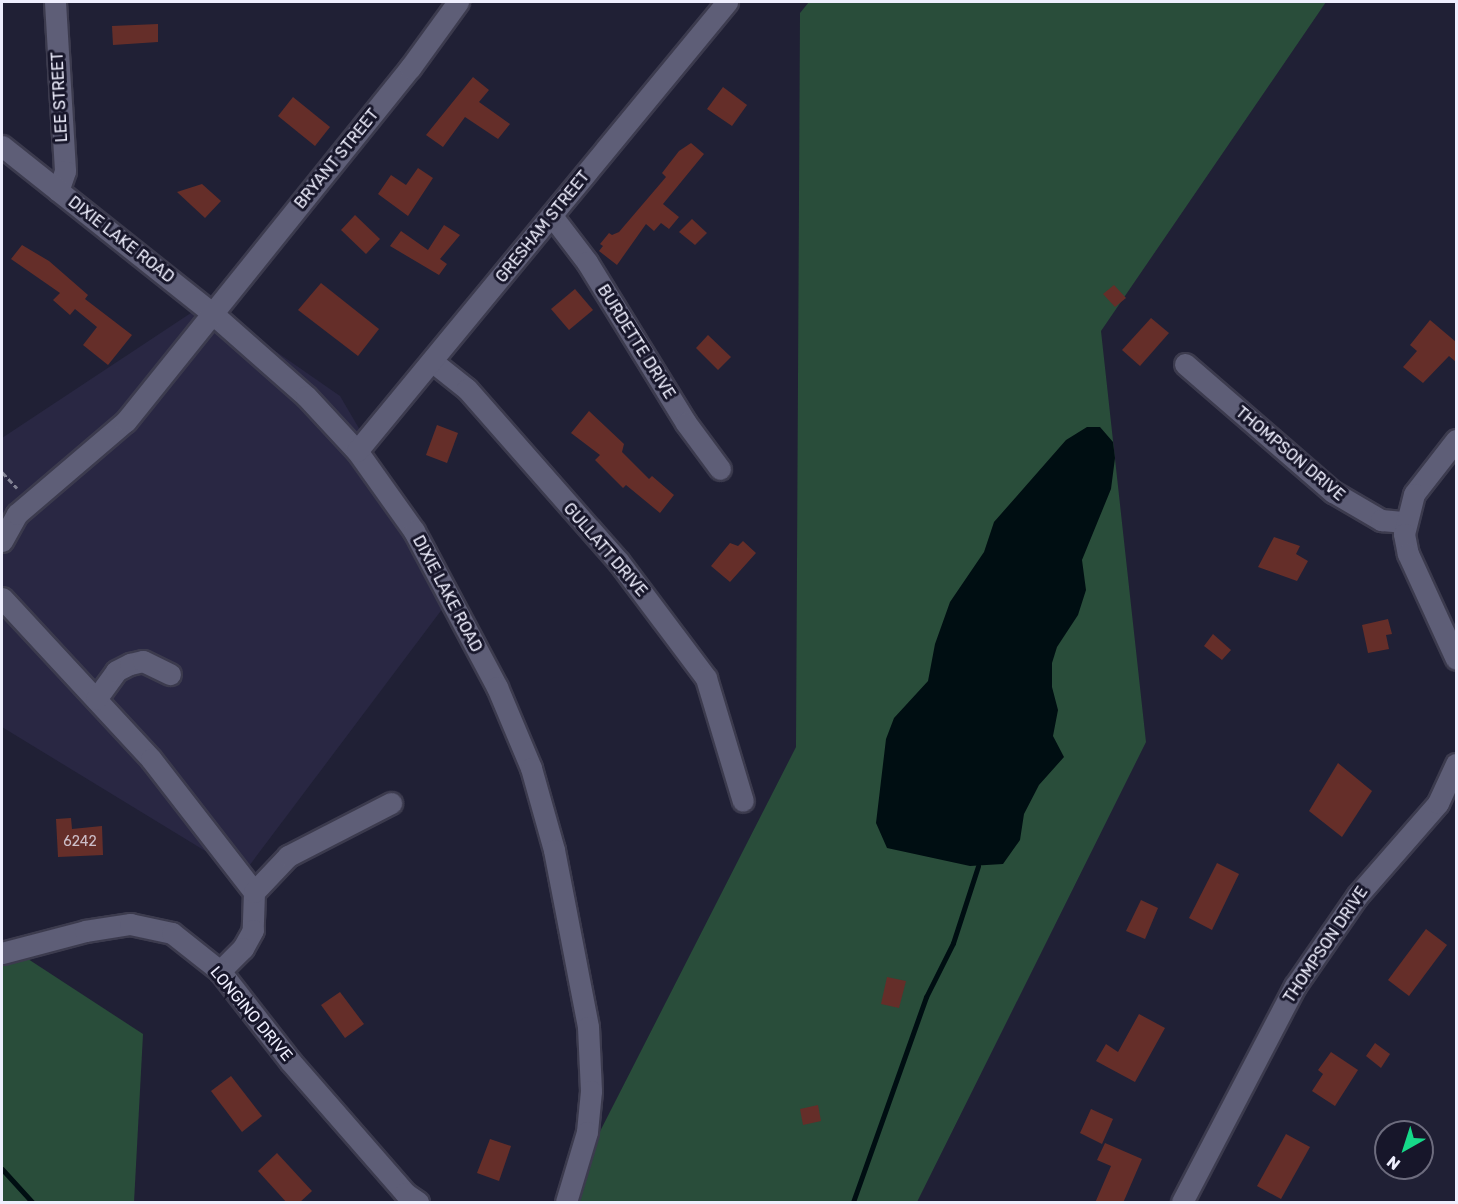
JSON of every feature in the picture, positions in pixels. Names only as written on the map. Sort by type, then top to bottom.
[{"type":"street","name":"LEE STREET","points":[[55,2],[65,171],[58,191]]},
{"type":"street","name":"BRYANT STREET","points":[[2,542],[17,514],[126,421],[458,2]]},
{"type":"street","name":"GRESHAM STREET","points":[[357,451],[433,362],[727,2]]},
{"type":"street","name":"DIXIE LAKE ROAD","points":[[2,146],[213,314],[306,396],[357,451],[414,531],[497,687],[531,768],[554,850],[588,1027],[591,1091],[585,1143],[566,1203]]},
{"type":"street","name":"BURDETTE DRIVE","points":[[552,216],[587,262],[686,423],[720,469]]},
{"type":"street","name":"GULLATT DRIVE","points":[[433,362],[467,389],[620,562],[706,678],[742,801]]},
{"type":"street","name":"THOMPSON DRIVE","points":[[1185,364],[1333,492],[1382,520],[1405,522]]},
{"type":"street","points":[[1456,440],[1414,494],[1405,522],[1408,554],[1456,659]]},
{"type":"street","points":[[2,598],[151,759],[254,892],[253,930],[243,948],[220,971]]},
{"type":"street","points":[[96,699],[116,671],[130,664],[143,662],[170,674]]},
{"type":"street","name":"THOMPSON DRIVE","points":[[1182,1203],[1295,986],[1357,896],[1438,803],[1456,764]]},
{"type":"street","points":[[254,892],[288,856],[391,803]]},
{"type":"street","name":"LONGINO DRIVE","points":[[2,954],[85,931],[130,924],[172,933],[220,971],[290,1061],[405,1193],[418,1203]]},
{"type":"shaded area","points":[[206,303],[340,396],[455,592],[243,874],[2,727],[2,438]]},
{"type":"shaded area","points":[[1087,427],[1100,427],[1113,442],[1115,458],[1111,489],[1082,560],[1086,590],[1078,615],[1057,647],[1052,663],[1052,687],[1058,710],[1053,736],[1064,757],[1039,785],[1024,814],[1020,840],[1003,864],[970,866],[887,848],[876,823],[886,739],[894,718],[928,681],[935,644],[950,602],[984,552],[994,522],[1066,440]]},
{"type":"green space","points":[[809,2],[1326,2],[1101,331],[1146,742],[917,1202],[564,1202],[796,747],[800,13]]},
{"type":"green space","points":[[2,942],[143,1034],[134,1202],[2,1202]]},
{"type":"building","points":[[158,24],[158,42],[113,45],[112,26]]},
{"type":"building","points":[[473,77],[489,90],[479,102],[510,124],[498,139],[465,117],[443,147],[426,135]]},
{"type":"building","points":[[723,87],[747,105],[732,126],[707,109]]},
{"type":"building","points":[[293,97],[330,127],[315,146],[278,116]]},
{"type":"building","points":[[691,143],[704,154],[663,204],[679,217],[669,229],[661,223],[654,231],[646,224],[617,265],[599,251],[603,246],[600,244],[609,233],[612,235],[619,232],[666,177],[662,173],[679,151]]},
{"type":"building","points":[[418,168],[433,178],[408,216],[378,194],[391,175],[406,185]]},
{"type":"building","points":[[202,184],[221,201],[205,218],[177,192]]},
{"type":"building","points":[[355,215],[380,239],[366,254],[341,230]]},
{"type":"building","points":[[692,219],[707,233],[695,245],[679,232]]},
{"type":"building","points":[[444,225],[460,235],[440,259],[447,264],[439,275],[390,246],[401,231],[428,250]]},
{"type":"building","points":[[22,245],[49,261],[88,295],[85,299],[132,335],[108,365],[83,345],[97,327],[75,309],[70,315],[53,300],[60,293],[11,259]]},
{"type":"building","points":[[321,283],[379,329],[358,356],[298,310]]},
{"type":"building","points":[[1114,285],[1126,298],[1115,307],[1103,294]]},
{"type":"building","points":[[575,289],[593,310],[569,330],[551,309]]},
{"type":"building","points":[[1151,318],[1169,333],[1140,366],[1122,350]]},
{"type":"building","points":[[1430,320],[1456,342],[1456,362],[1449,356],[1423,383],[1403,367],[1417,351],[1410,345]]},
{"type":"building","points":[[708,335],[731,357],[718,370],[696,348]]},
{"type":"building","points":[[589,411],[624,444],[622,452],[649,479],[652,476],[674,495],[660,513],[626,485],[623,488],[595,460],[600,455],[571,433]]},
{"type":"building","points":[[437,425],[458,433],[447,463],[426,455]]},
{"type":"building","points":[[1274,537],[1300,546],[1296,554],[1308,561],[1297,581],[1258,567]]},
{"type":"building","points":[[743,541],[756,553],[730,582],[711,566],[730,543],[738,546]]},
{"type":"building","points":[[1388,619],[1392,634],[1386,635],[1389,649],[1368,653],[1362,625]]},
{"type":"building","points":[[1213,634],[1231,650],[1222,660],[1204,646]]},
{"type":"building","points":[[1338,763],[1372,791],[1342,837],[1309,811]]},
{"type":"building","points":[[71,818],[72,829],[102,826],[103,855],[58,857],[56,819]]},
{"type":"building","points":[[1217,863],[1239,874],[1212,930],[1189,918]]},
{"type":"building","points":[[1141,900],[1158,908],[1145,939],[1126,931]]},
{"type":"building","points":[[1426,929],[1447,945],[1409,996],[1388,980]]},
{"type":"building","points":[[887,977],[906,981],[899,1008],[881,1004]]},
{"type":"building","points":[[340,992],[364,1024],[345,1038],[321,1005]]},
{"type":"building","points":[[1139,1014],[1165,1028],[1135,1082],[1096,1061],[1106,1044],[1118,1052]]},
{"type":"building","points":[[1375,1043],[1390,1054],[1381,1068],[1366,1056]]},
{"type":"building","points":[[1331,1052],[1358,1070],[1335,1106],[1312,1091],[1323,1074],[1318,1070]]},
{"type":"building","points":[[231,1076],[262,1116],[242,1132],[211,1091]]},
{"type":"building","points":[[818,1105],[821,1121],[803,1125],[800,1109]]},
{"type":"building","points":[[1091,1109],[1113,1119],[1102,1144],[1080,1133]]},
{"type":"building","points":[[1286,1134],[1310,1147],[1281,1199],[1257,1186]]},
{"type":"building","points":[[490,1139],[511,1146],[499,1181],[477,1173]]},
{"type":"building","points":[[1105,1143],[1142,1159],[1123,1203],[1095,1203],[1111,1166],[1097,1160]]},
{"type":"building","points":[[277,1153],[312,1191],[299,1203],[287,1203],[258,1171]]},
{"type":"waterway","points":[[853,1202],[926,997],[953,943],[978,866]]},
{"type":"waterway","points":[[2,1169],[32,1202]]}]
